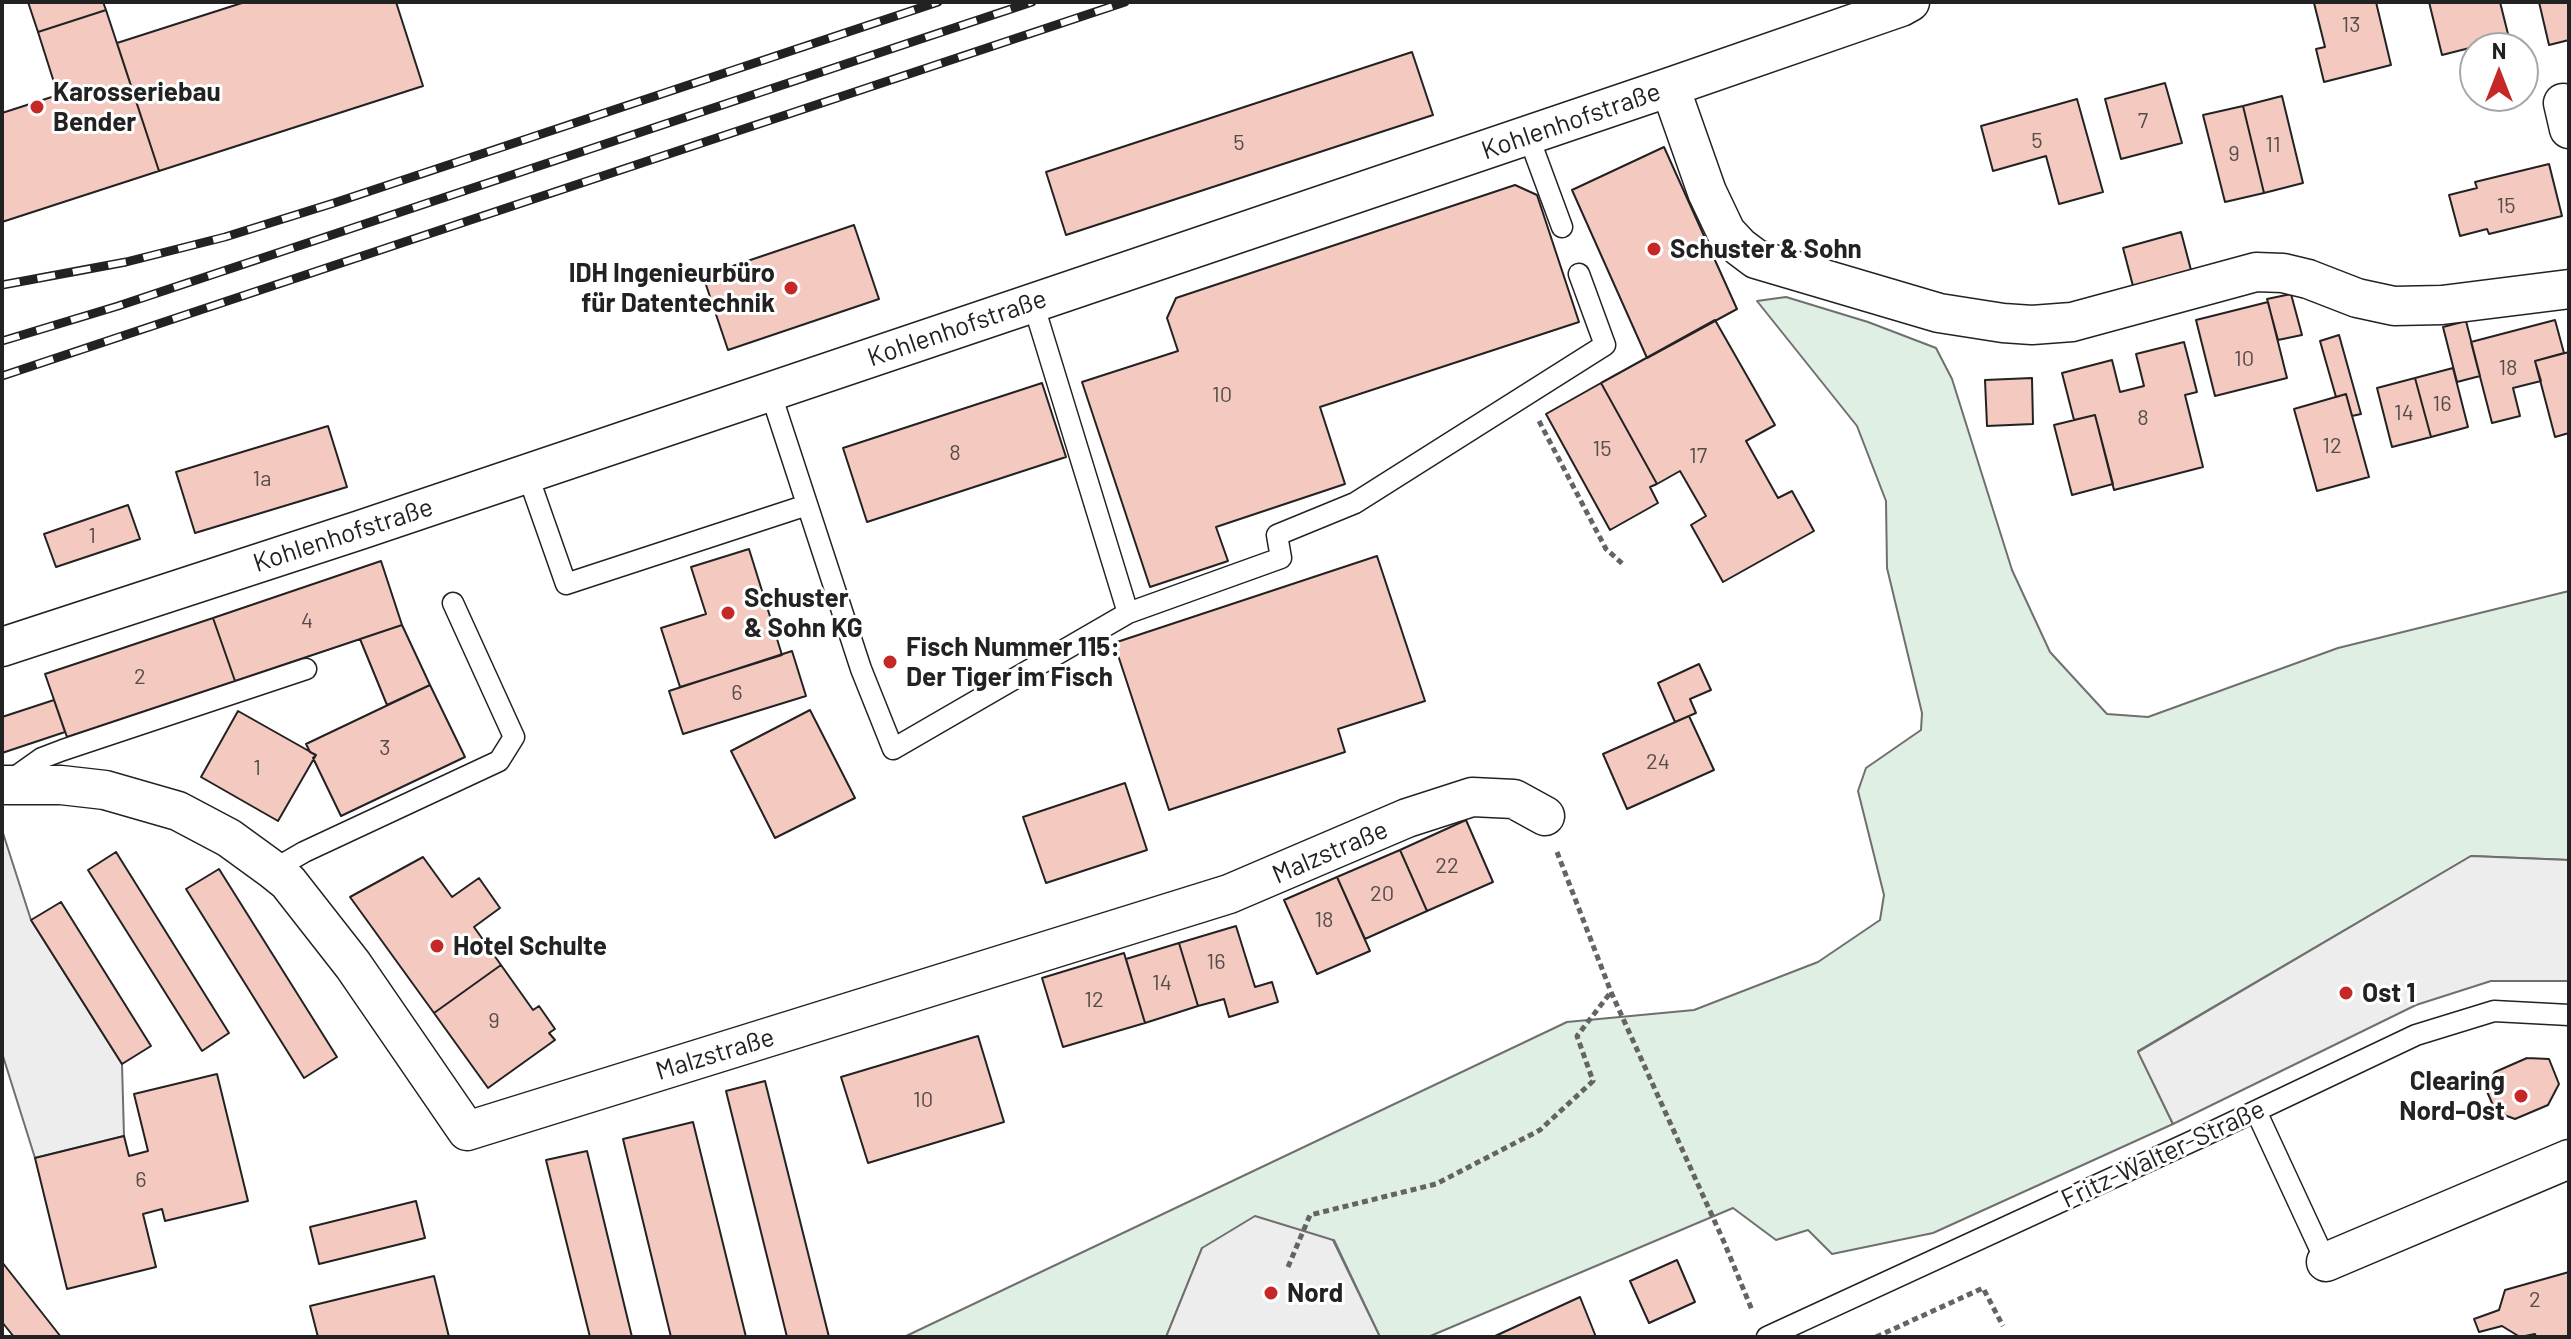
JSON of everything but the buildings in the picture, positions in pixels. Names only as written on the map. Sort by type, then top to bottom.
[{"type":"street","name":"Kohlenhofstraße","points":[[2,647],[1033,303],[1670,87],[1910,2]]},
{"type":"street","points":[[1670,87],[1707,192],[1726,232],[1740,247],[1756,259],[1939,313],[2032,325],[2072,322],[2256,272],[2283,273],[2308,279],[2357,298],[2394,306],[2442,305],[2569,289]]},
{"type":"street","name":"Malzstraße","points":[[3,785],[61,785],[105,790],[178,811],[229,838],[273,870],[288,882],[353,965],[467,1131],[1229,894],[1407,818],[1472,797],[1514,799],[1545,816]]},
{"type":"street","points":[[2326,1262],[2569,1159]]},
{"type":"lane","points":[[1528,135],[1562,227]]},
{"type":"lane","points":[[770,391],[861,669],[893,749],[1128,613],[1281,558],[1277,535],[1355,503],[1605,345],[1579,274]]},
{"type":"lane","points":[[1033,303],[1128,613]]},
{"type":"lane","points":[[527,473],[566,584],[807,505]]},
{"type":"lane","points":[[273,870],[304,852],[499,761],[514,737],[453,603]]},
{"type":"lane","points":[[3,785],[42,758],[306,669]]},
{"type":"lane","name":"Fritz-Walter-Straße","points":[[1762,1330],[2256,1111],[2416,1035],[2494,1011],[2569,1015]]},
{"type":"lane","points":[[2256,1111],[2326,1262]]},
{"type":"path","points":[[1536,416],[1606,549],[1625,566]]},
{"type":"path","points":[[1567,884],[1611,992],[1762,1330]]},
{"type":"path","points":[[1288,1267],[1310,1215],[1436,1184],[1540,1130],[1593,1081],[1577,1036],[1611,992]]},
{"type":"path","points":[[1876,1337],[1983,1288],[2003,1326]]},
{"type":"green space","points":[[1786,297],[1868,322],[1936,348],[1952,379],[2012,570],[2050,652],[2107,714],[2148,717],[2338,648],[2569,591],[2569,860],[2471,856],[2138,1051],[2173,1124],[1933,1233],[1832,1254],[1808,1230],[1776,1240],[1733,1208],[1428,1337],[1380,1337],[1334,1240],[1202,1248],[1166,1337],[904,1337],[1567,1022],[1694,1010],[1818,962],[1880,920],[1884,895],[1858,791],[1866,768],[1921,730],[1922,713],[1887,568],[1886,501],[1857,426],[1757,301]]},
{"type":"shaded area","points":[[2,830],[31,920],[122,1064],[124,1136],[35,1158],[2,1053]]},
{"type":"shaded area","name":"Ost 1","points":[[2471,856],[2569,860],[2569,981],[2491,981],[2416,1005],[2173,1124],[2138,1052]]},
{"type":"shaded area","name":"Nord","points":[[1255,1216],[1333,1240],[1380,1337],[1166,1337],[1202,1248]]},
{"type":"railway","points":[[2,285],[126,262],[225,237],[938,2]]},
{"type":"railway","points":[[2,341],[118,306],[1032,2]]},
{"type":"railway","points":[[2,376],[1125,2]]},
{"type":"place","name":"Karosseriebau Bender","points":[[37,107]]},
{"type":"place","name":"Schuster & Sohn","points":[[1654,249]]},
{"type":"place","name":"IDH Ingenieurbüro für Datentechnik","points":[[791,288]]},
{"type":"place","name":"Schuster & Sohn KG","points":[[728,613]]},
{"type":"place","name":"Fisch Nummer 115: Der Tiger im Fisch","points":[[890,662]]},
{"type":"place","name":"Hotel Schulte","points":[[437,946]]},
{"type":"place","name":"Ost 1","points":[[2346,993]]},
{"type":"place","name":"Clearing Nord-Ost","points":[[2521,1096]]},
{"type":"place","name":"Nord","points":[[1271,1293]]}]
